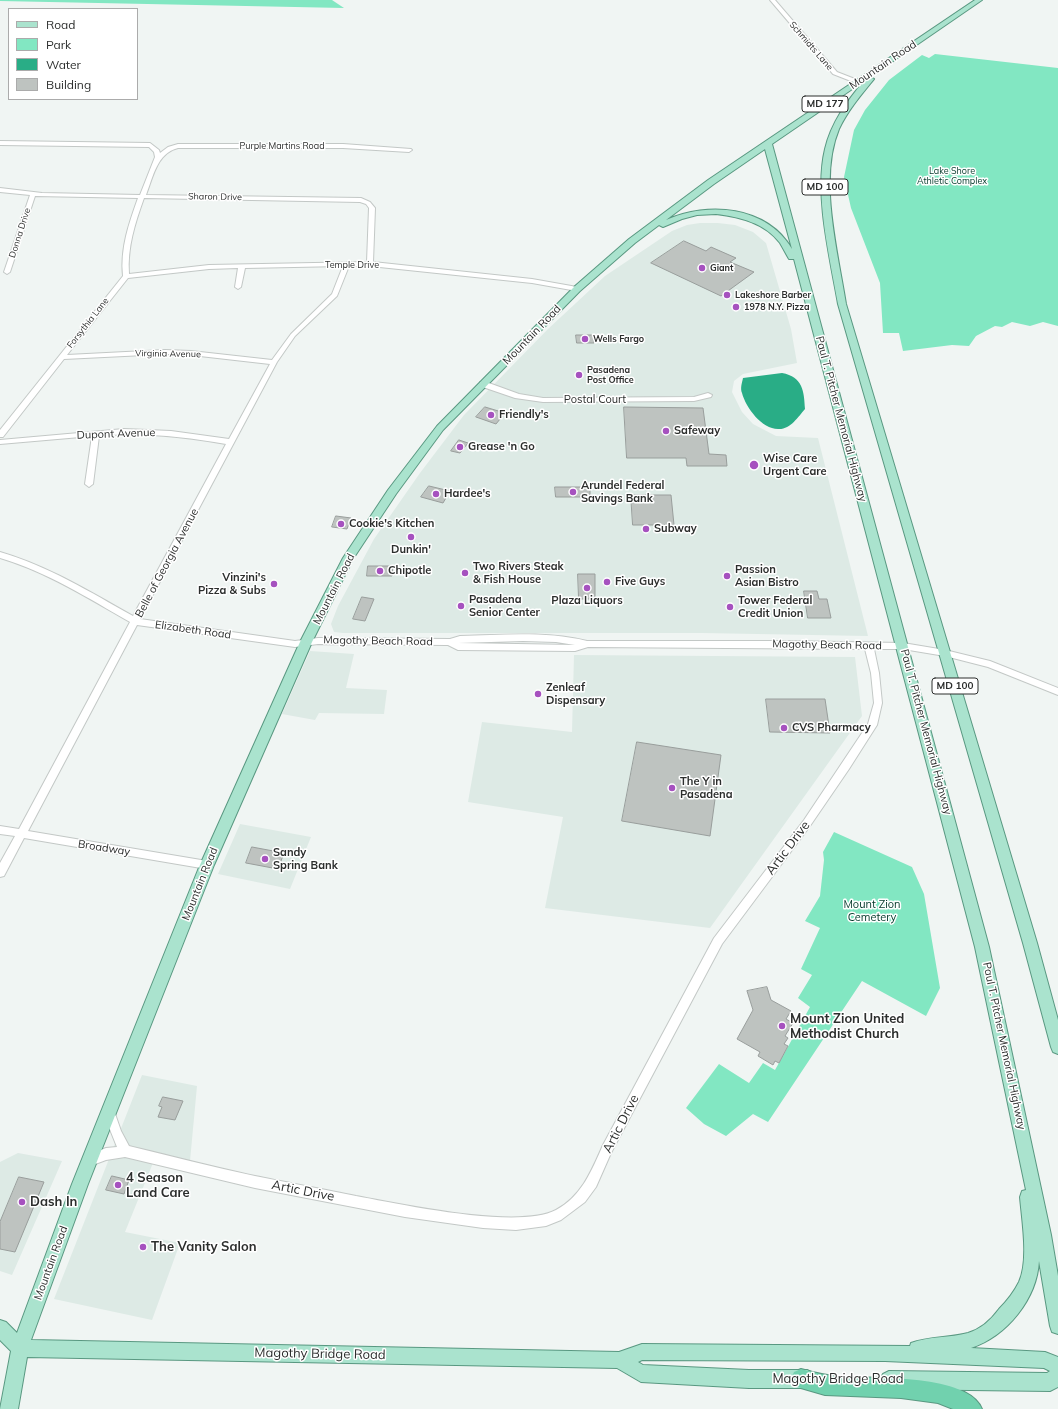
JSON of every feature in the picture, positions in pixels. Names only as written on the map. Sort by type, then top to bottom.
[{"type":"highway","points":[[801,1379],[824,1385],[900,1388],[942,1394],[972,1409]]},
{"type":"main road","name":"Mountain Road","points":[[9,1409],[20,1348],[90,1160],[207,865],[306,642],[348,558],[392,492],[440,428],[577,289],[632,241],[711,182],[979,0]]},
{"type":"main road","name":"MD 100","points":[[883,65],[848,105],[835,130],[825,165],[825,195],[844,312],[1030,943],[1058,1047]]},
{"type":"main road","name":"Paul T. Pitcher Memorial Highway","points":[[768,144],[982,947],[1043,1236],[1058,1326]]},
{"type":"main road","points":[[632,241],[684,214],[724,213],[750,218],[768,227],[783,239],[810,305]]},
{"type":"main road","points":[[885,1353],[958,1343],[976,1339],[996,1325],[1012,1307],[1026,1284],[1031,1257],[1031,1231],[1021,1130]]},
{"type":"main road","points":[[0,1328],[20,1348]]},
{"type":"main road","name":"Magothy Bridge Road","points":[[20,1348],[619,1360],[642,1352],[885,1353],[1045,1360],[1058,1366]]},
{"type":"main road","name":"Magothy Bridge Road","points":[[619,1360],[641,1373],[749,1379],[910,1379],[1050,1382],[1058,1376]]},
{"type":"street","name":"Schmidts Lane","points":[[772,0],[835,73],[858,82]]},
{"type":"street","points":[[0,143],[150,145],[157,151],[158,157],[142,196],[126,252],[126,276]]},
{"type":"street","name":"Purple Martins Road","points":[[158,157],[170,148],[178,146],[344,146],[409,150]]},
{"type":"street","name":"Sharon Drive","points":[[0,190],[32,194],[361,200],[368,203],[372,208],[370,264]]},
{"type":"street","name":"Donna Drive","points":[[7,272],[32,194]]},
{"type":"street","name":"Belle of Georgia Avenue","points":[[0,873],[136,622],[274,362],[293,335],[335,295],[347,264]]},
{"type":"street","name":"Temple Drive","points":[[126,276],[185,268],[370,264],[480,275],[560,285],[577,289]]},
{"type":"street","points":[[238,287],[242,266]]},
{"type":"street","name":"Forsythia Lane","points":[[0,435],[126,276]]},
{"type":"street","name":"Virginia Avenue","points":[[62,357],[165,352],[191,353],[274,362]]},
{"type":"street","name":"Postal Court","points":[[483,384],[518,396],[543,400],[694,399],[708,395]]},
{"type":"street","name":"Dupont Avenue","points":[[0,442],[96,433],[157,432],[232,442]]},
{"type":"street","points":[[89,484],[96,433]]},
{"type":"street","name":"Elizabeth Road","points":[[0,555],[23,562],[72,585],[136,622],[284,643],[306,642]]},
{"type":"street","name":"Magothy Beach Road","points":[[306,642],[450,642],[458,647],[575,648],[588,644],[903,646],[945,653],[990,664],[1058,692]]},
{"type":"street","name":"Artic Drive","points":[[90,1160],[106,1154],[125,1151],[255,1182],[404,1211],[499,1224],[516,1224],[546,1220],[561,1214],[581,1198],[592,1183],[607,1149],[718,941],[807,823],[872,725],[878,704],[875,673],[869,645]]},
{"type":"street","name":"Broadway","points":[[0,830],[207,865]]},
{"type":"street","points":[[109,1112],[116,1133],[125,1151]]},
{"type":"shaded area","points":[[700,223],[735,225],[753,232],[766,243],[791,329],[797,363],[743,374],[734,381],[732,392],[742,412],[753,424],[776,436],[818,438],[868,636],[702,633],[334,632],[331,624],[338,606],[374,539],[420,473],[464,415],[548,329],[605,276],[672,231],[687,225]]},
{"type":"shaded area","points":[[310,651],[354,654],[346,688],[387,690],[384,714],[319,713],[315,720],[282,714]]},
{"type":"shaded area","points":[[574,655],[855,657],[862,716],[710,928],[545,908],[563,817],[468,802],[482,722],[572,732]]},
{"type":"shaded area","points":[[240,824],[311,837],[290,889],[218,874]]},
{"type":"shaded area","points":[[142,1075],[197,1086],[190,1161],[157,1153],[125,1232],[180,1243],[152,1320],[54,1299]]},
{"type":"shaded area","points":[[18,1153],[62,1161],[12,1275],[0,1271],[0,1162]]},
{"type":"green space","points":[[332,0],[344,8],[0,1]]},
{"type":"green space","name":"Lake Shore Athletic Complex","points":[[935,54],[1058,68],[1058,326],[1043,322],[1030,326],[1012,322],[1002,327],[995,326],[976,336],[969,346],[952,345],[903,351],[899,333],[883,333],[880,283],[851,208],[844,177],[854,130],[865,110],[889,80],[922,55],[929,58]]},
{"type":"green space","name":"Mount Zion Cemetery","points":[[834,832],[912,867],[924,894],[940,988],[926,1016],[862,981],[768,1122],[753,1114],[726,1136],[704,1124],[686,1108],[719,1064],[749,1083],[763,1063],[775,1070],[810,1007],[798,998],[812,975],[801,969],[820,928],[805,921],[820,896],[824,860],[823,852]]},
{"type":"water","points":[[782,373],[789,375],[798,381],[803,391],[805,409],[790,425],[782,429],[778,429],[766,425],[756,417],[744,399],[741,387],[743,378]]},
{"type":"building","name":"Giant","points":[[684,241],[706,251],[711,247],[736,258],[730,262],[754,272],[721,296],[651,263]]},
{"type":"building","name":"Wells Fargo","points":[[576,335],[593,335],[594,343],[577,343]]},
{"type":"building","name":"Friendly's","points":[[485,407],[505,413],[496,424],[476,417]]},
{"type":"building","name":"Safeway","points":[[624,407],[703,408],[709,454],[726,455],[727,466],[687,466],[686,458],[627,458]]},
{"type":"building","name":"Grease 'n Go","points":[[459,440],[468,443],[460,453],[451,451]]},
{"type":"building","name":"Hardee's","points":[[429,486],[450,491],[443,503],[421,497]]},
{"type":"building","name":"Arundel Federal Savings Bank","points":[[555,487],[590,487],[590,497],[556,497]]},
{"type":"building","points":[[631,495],[671,495],[674,525],[633,525]]},
{"type":"building","name":"Cookie's Kitchen","points":[[336,516],[351,518],[347,529],[332,527]]},
{"type":"building","name":"Chipotle","points":[[368,566],[393,566],[392,576],[367,576]]},
{"type":"building","name":"Plaza Liquors","points":[[578,574],[595,574],[595,599],[579,599]]},
{"type":"building","points":[[804,591],[817,591],[819,599],[827,599],[831,618],[808,618]]},
{"type":"building","points":[[362,597],[374,599],[365,621],[353,619]]},
{"type":"building","name":"CVS Pharmacy","points":[[766,699],[825,699],[830,733],[770,732]]},
{"type":"building","name":"The Y in Pasadena","points":[[637,742],[721,755],[710,836],[622,821]]},
{"type":"building","name":"Sandy Spring Bank","points":[[252,847],[284,853],[278,869],[246,863]]},
{"type":"building","name":"Mount Zion United Methodist Church","points":[[767,987],[771,1000],[791,1011],[786,1019],[793,1023],[785,1036],[788,1038],[784,1044],[788,1046],[779,1063],[775,1061],[773,1065],[758,1056],[760,1052],[737,1039],[753,1010],[747,991]]},
{"type":"building","points":[[163,1097],[183,1101],[175,1120],[158,1117],[162,1107],[159,1106]]},
{"type":"building","name":"4 Season Land Care","points":[[112,1176],[129,1180],[124,1194],[106,1190]]},
{"type":"building","name":"Dash In","points":[[19,1177],[44,1182],[15,1252],[0,1249],[0,1222]]},
{"type":"place","name":"Giant","points":[[702,268]]},
{"type":"place","name":"Lakeshore Barber","points":[[727,295]]},
{"type":"place","name":"1978 N.Y. Pizza","points":[[736,307]]},
{"type":"place","name":"Wells Fargo","points":[[585,339]]},
{"type":"place","name":"Pasadena Post Office","points":[[579,375]]},
{"type":"place","name":"Friendly's","points":[[491,415]]},
{"type":"place","name":"Safeway","points":[[666,431]]},
{"type":"place","name":"Grease 'n Go","points":[[460,447]]},
{"type":"place","name":"Wise Care Urgent Care","points":[[754,465]]},
{"type":"place","name":"Arundel Federal Savings Bank","points":[[573,492]]},
{"type":"place","name":"Hardee's","points":[[436,494]]},
{"type":"place","name":"Cookie's Kitchen","points":[[341,524]]},
{"type":"place","name":"Subway","points":[[646,529]]},
{"type":"place","name":"Dunkin'","points":[[411,537]]},
{"type":"place","name":"Chipotle","points":[[380,571]]},
{"type":"place","name":"Two Rivers Steak & Fish House","points":[[465,573]]},
{"type":"place","name":"Passion Asian Bistro","points":[[727,576]]},
{"type":"place","name":"Five Guys","points":[[607,582]]},
{"type":"place","name":"Vinzini's Pizza & Subs","points":[[274,584]]},
{"type":"place","name":"Plaza Liquors","points":[[587,588]]},
{"type":"place","name":"Pasadena Senior Center","points":[[461,606]]},
{"type":"place","name":"Tower Federal Credit Union","points":[[730,607]]},
{"type":"place","name":"Zenleaf Dispensary","points":[[538,694]]},
{"type":"place","name":"CVS Pharmacy","points":[[784,728]]},
{"type":"place","name":"The Y in Pasadena","points":[[672,788]]},
{"type":"place","name":"Sandy Spring Bank","points":[[265,859]]},
{"type":"place","name":"Mount Zion United Methodist Church","points":[[782,1026]]},
{"type":"place","name":"4 Season Land Care","points":[[118,1185]]},
{"type":"place","name":"Dash In","points":[[22,1202]]},
{"type":"place","name":"The Vanity Salon","points":[[143,1247]]}]
